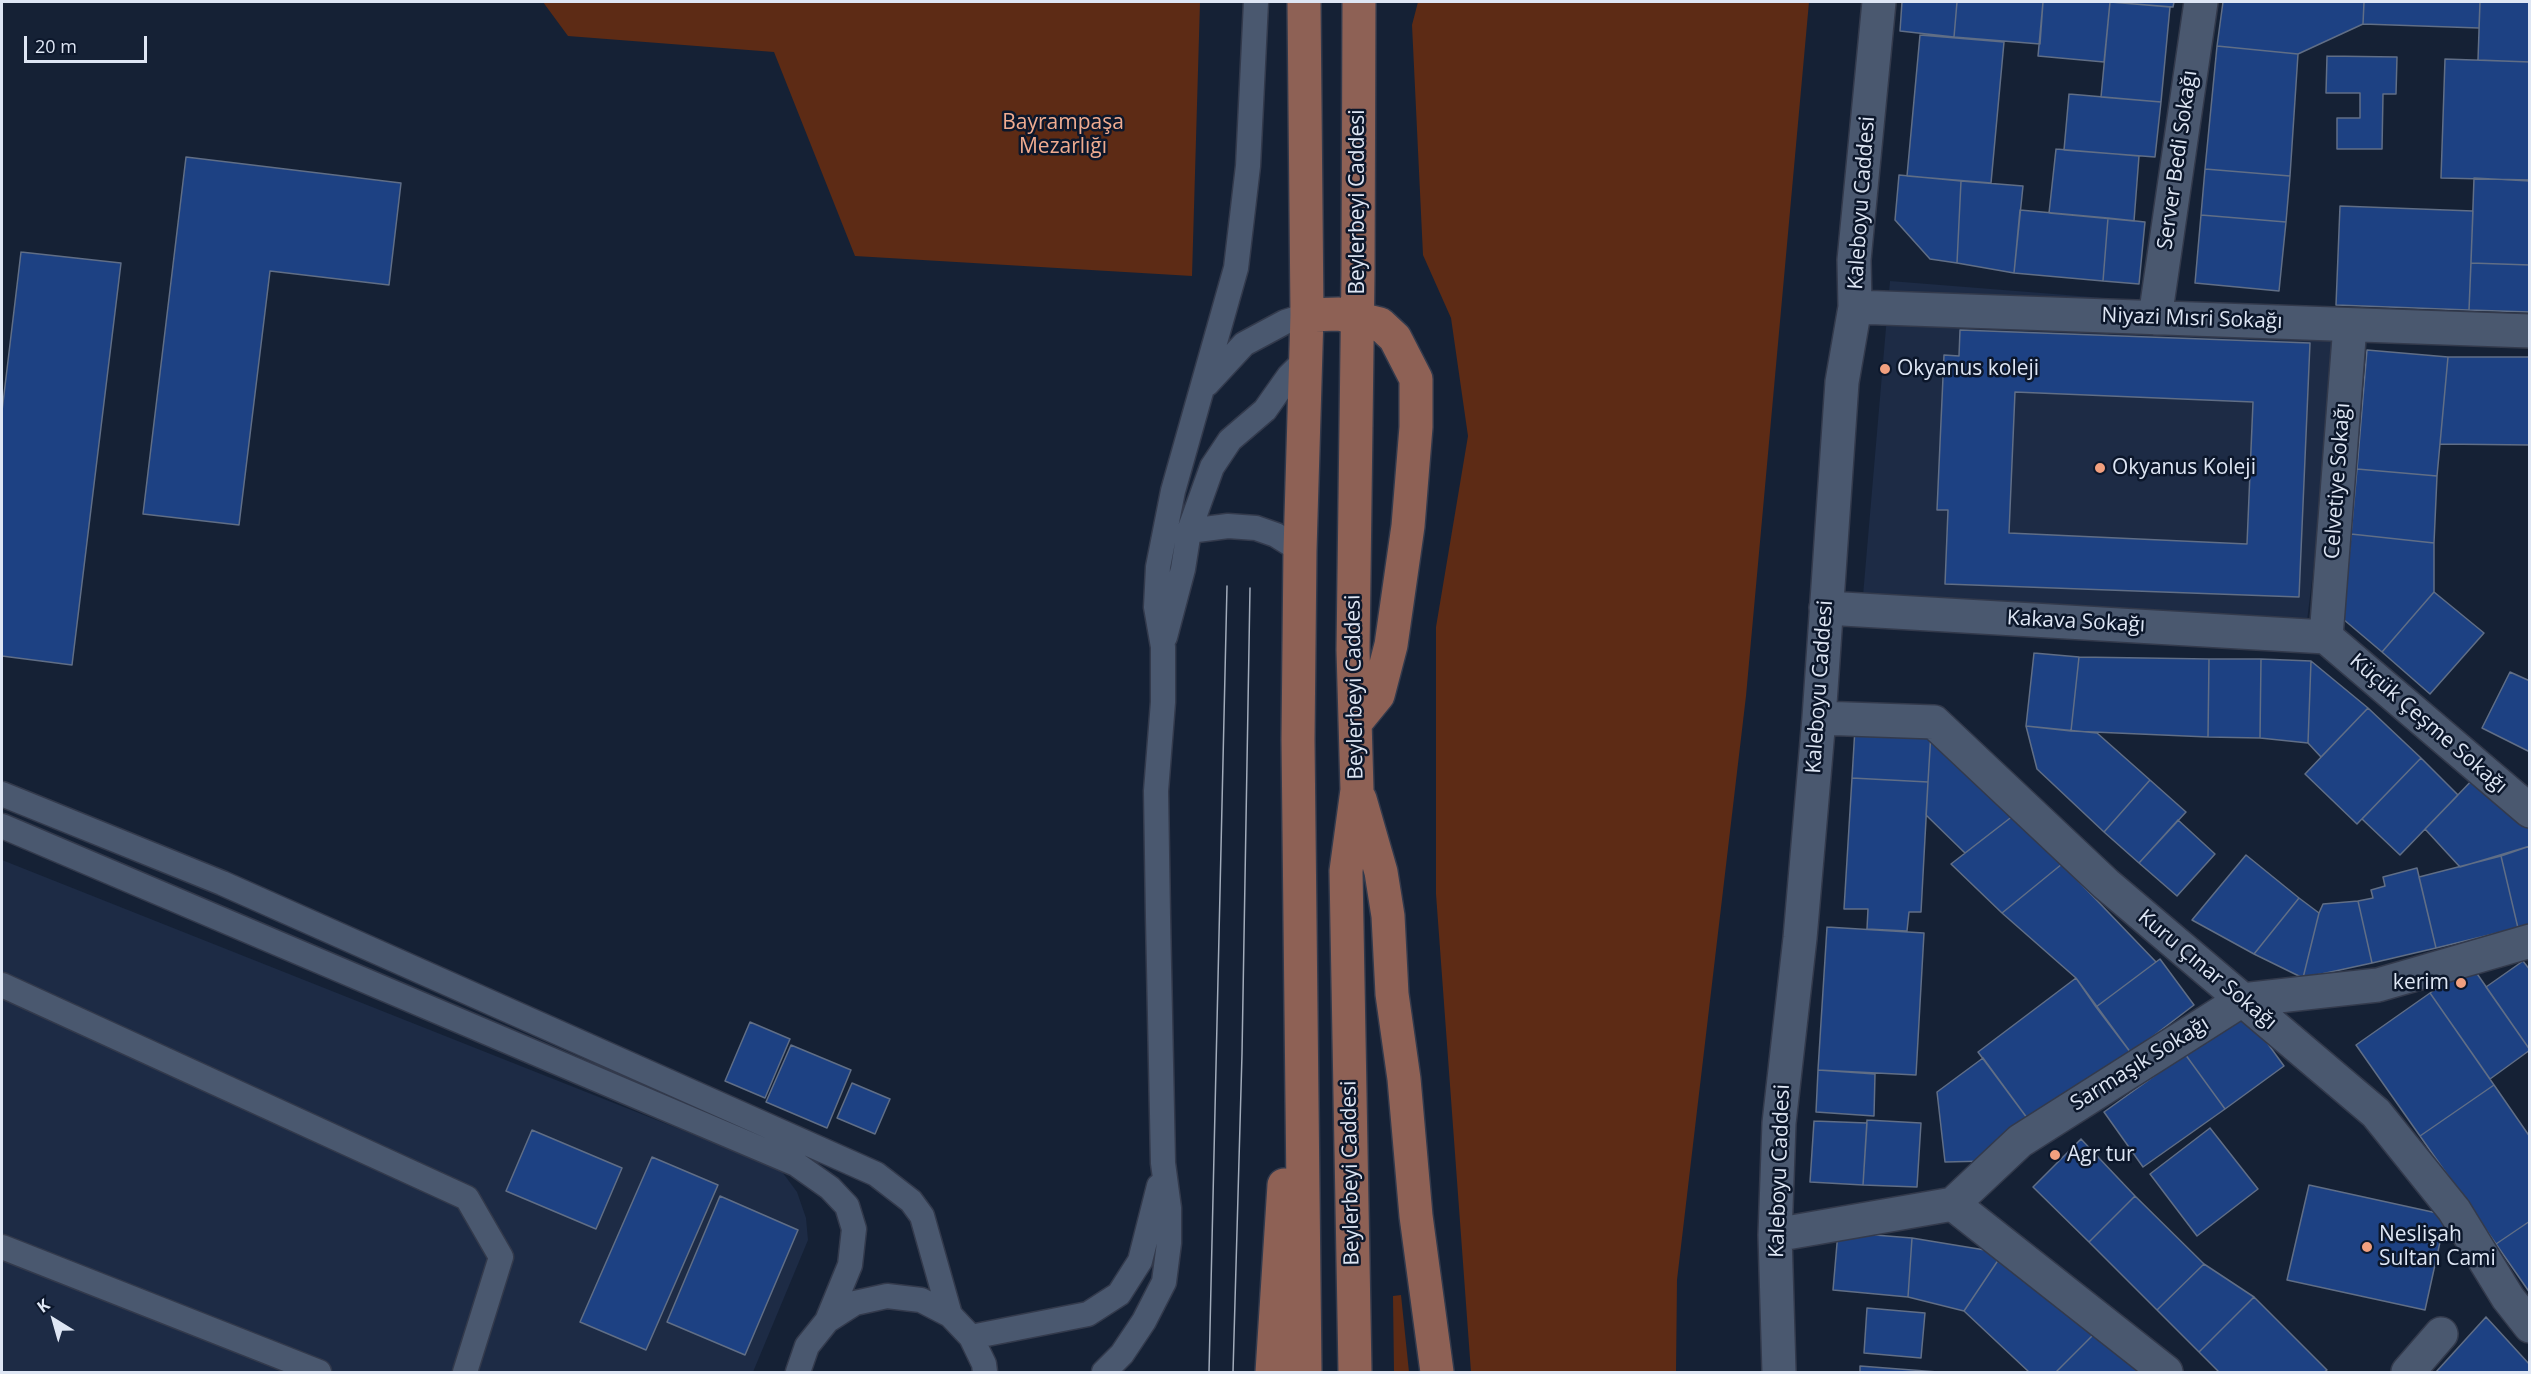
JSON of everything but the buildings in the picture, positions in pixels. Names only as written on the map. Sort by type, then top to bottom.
[{"type":"main road","points":[[1304,2],[1307,315],[1300,550],[1298,740],[1305,1372]]},
{"type":"main road","name":"Beylerbeyi Caddesi","points":[[1355,1372],[1346,871],[1357,790],[1353,651],[1358,318],[1359,2]]},
{"type":"main road","points":[[1307,315],[1339,314],[1380,324],[1395,338],[1416,379],[1416,427],[1408,526],[1391,645],[1378,695],[1356,722]]},
{"type":"main road","points":[[1306,359],[1358,318]]},
{"type":"main road","points":[[1357,790],[1381,872],[1388,916],[1392,994],[1404,1079],[1416,1216],[1437,1372]]},
{"type":"main road","points":[[1272,1372],[1281,1196],[1303,1098]]},
{"type":"street","name":"Kaleboyu Caddesi","points":[[1779,1372],[1775,1235],[1779,1123],[1800,938],[1819,718],[1842,382],[1855,307],[1854,260],[1879,2]]},
{"type":"street","name":"Server Bedi Sokağı","points":[[2155,318],[2201,2]]},
{"type":"street","name":"Niyazi Mısri Sokağı","points":[[1855,307],[2529,331]]},
{"type":"street","name":"Celvetiye Sokağı","points":[[2326,637],[2350,325]]},
{"type":"street","name":"Kakava Sokağı","points":[[1827,608],[2326,637]]},
{"type":"street","name":"Küçük Çeşme Sokağı","points":[[2326,637],[2529,811]]},
{"type":"street","name":"Kuru Çınar Sokağı","points":[[1819,718],[1934,722],[2106,884],[2376,1113],[2454,1210],[2508,1298],[2529,1326]]},
{"type":"street","name":"Sarmaşık Sokağı","points":[[1953,1204],[2019,1141],[2242,1000],[2378,985],[2529,941]]},
{"type":"street","points":[[1775,1235],[1953,1204],[2166,1372]]},
{"type":"street","points":[[2408,1372],[2441,1334]]},
{"type":"lane","points":[[1104,1372],[1122,1354],[1144,1321],[1164,1282],[1169,1243],[1163,1163],[1156,791],[1163,702],[1163,647],[1156,607],[1158,567],[1173,491],[1236,268],[1248,166],[1256,2]]},
{"type":"lane","points":[[1203,388],[1244,344],[1285,322],[1307,315]]},
{"type":"lane","points":[[1163,647],[1183,569],[1189,531],[1212,467],[1230,440],[1265,410],[1289,376],[1306,359]]},
{"type":"lane","points":[[1189,531],[1228,526],[1256,528],[1276,535],[1300,550]]},
{"type":"lane","points":[[2,794],[222,883],[876,1174],[911,1201],[922,1216],[950,1315]]},
{"type":"lane","points":[[2,826],[796,1164],[830,1188],[847,1206],[854,1229],[850,1265],[827,1321],[807,1346],[798,1372]]},
{"type":"lane","points":[[2,985],[467,1198],[501,1257],[465,1372]]},
{"type":"lane","points":[[971,1337],[1088,1314],[1119,1294],[1140,1261],[1153,1216],[1163,1163]]},
{"type":"lane","points":[[2,1247],[319,1372]]},
{"type":"lane","points":[[827,1321],[855,1303],[887,1296],[921,1300],[950,1315],[971,1337],[984,1364],[985,1372]]},
{"type":"shaded area","name":"Okyanus Koleji","points":[[1890,281],[2344,317],[2307,621],[1861,619]]},
{"type":"shaded area","points":[[2,860],[780,1169],[797,1192],[806,1218],[808,1240],[753,1372],[2,1372]]},
{"type":"green space","name":"Bayrampaşa Mezarlığı","points":[[543,2],[1200,2],[1192,276],[855,256],[774,52],[568,36]]},
{"type":"green space","points":[[1418,2],[1809,2],[1746,696],[1677,1280],[1676,1372],[1471,1372],[1436,894],[1436,627],[1468,436],[1451,318],[1423,255],[1412,25]]},
{"type":"green space","points":[[1401,1295],[1409,1372],[1394,1372],[1393,1296]]},
{"type":"tram line","points":[[1209,1372],[1227,586]]},
{"type":"tram line","points":[[1233,1372],[1242,1054],[1250,588]]},
{"type":"place","name":"Okyanus koleji","points":[[1885,369]]},
{"type":"place","name":"Okyanus Koleji","points":[[2100,468]]},
{"type":"place","name":"kerim","points":[[2461,983]]},
{"type":"place","name":"Agr tur","points":[[2055,1155]]},
{"type":"place","name":"Neslişah Sultan Cami","points":[[2367,1247]]}]
